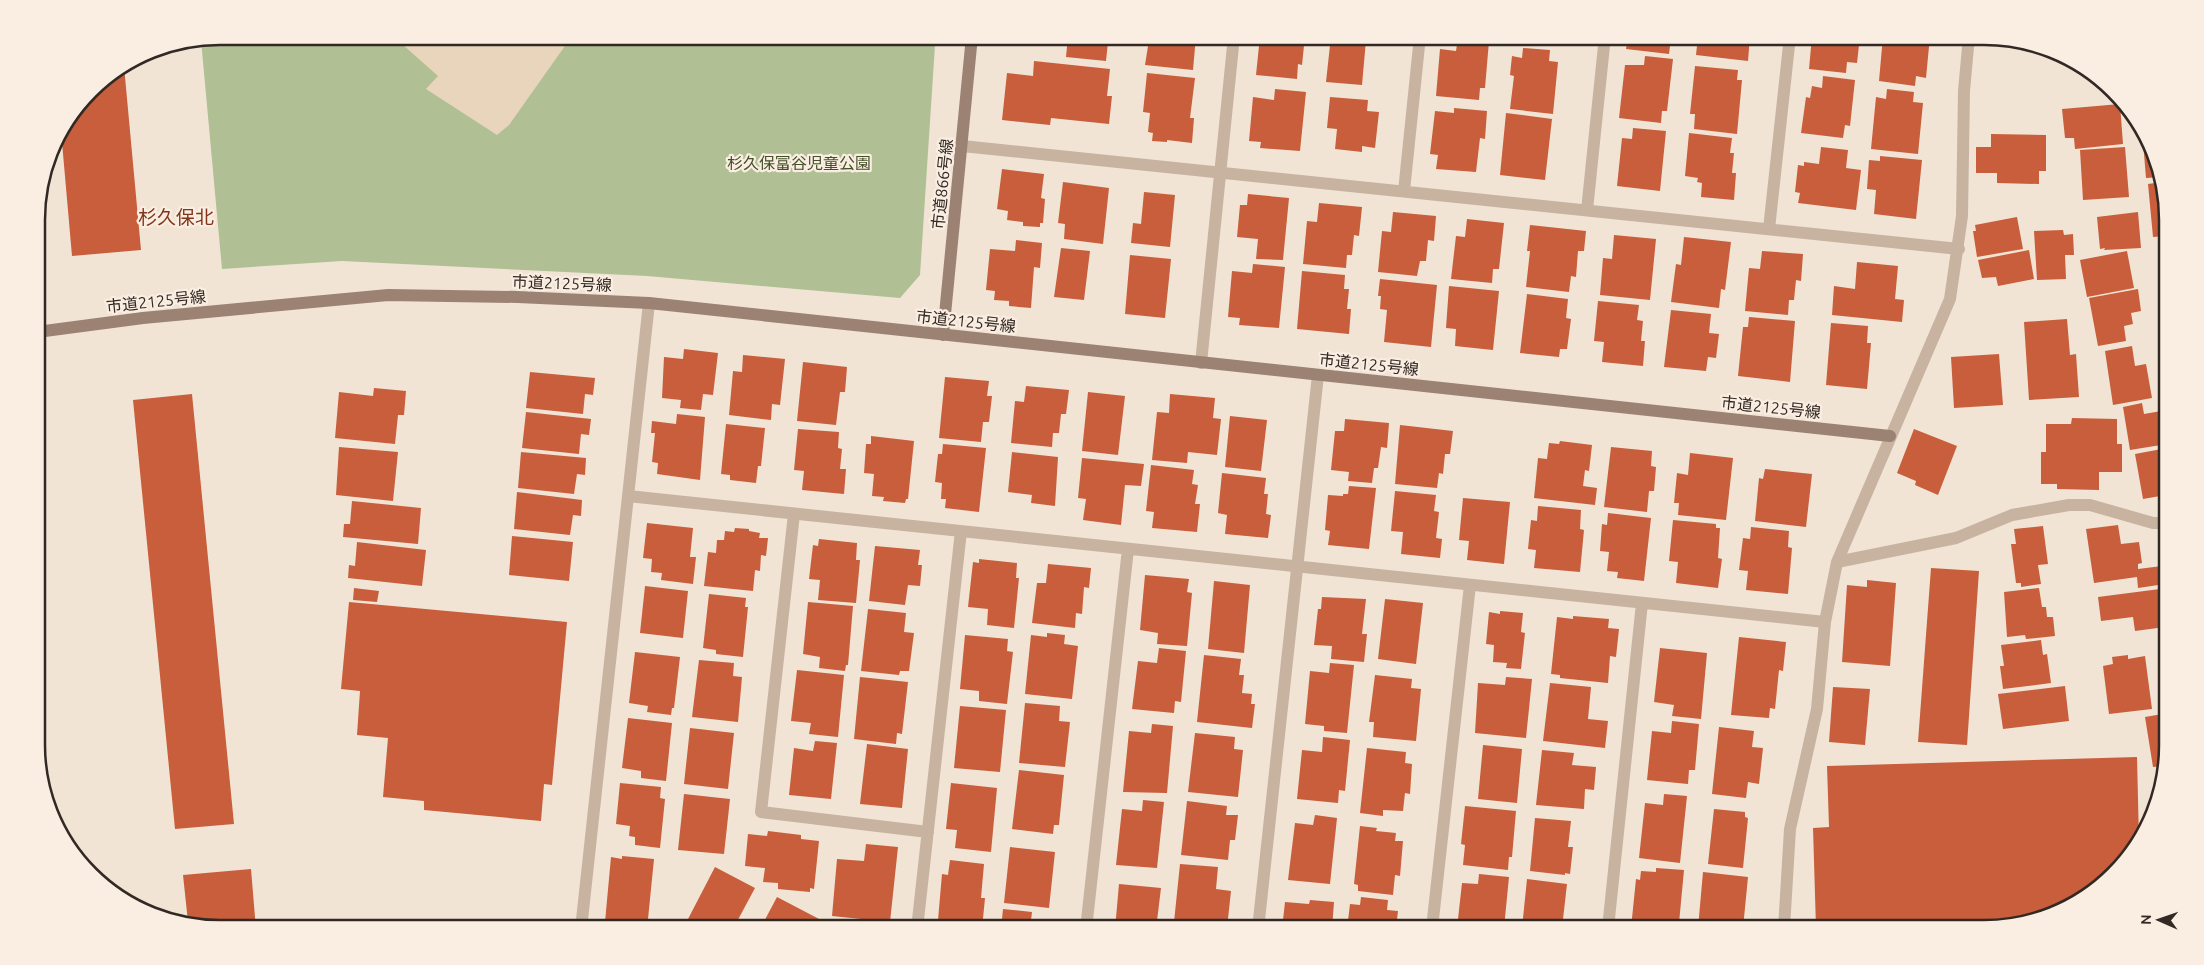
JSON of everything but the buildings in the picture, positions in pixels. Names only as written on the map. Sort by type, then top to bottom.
[{"type":"street","name":"市道866号線","points":[[943,335],[971,45]]},
{"type":"street","points":[[1201,362],[1233,45]]},
{"type":"street","points":[[1404,191],[1419,45]]},
{"type":"street","points":[[1587,210],[1604,45]]},
{"type":"street","points":[[1769,229],[1789,45]]},
{"type":"street","points":[[1784,920],[1790,829],[1817,709],[1825,622],[1838,562],[1890,436],[1950,299],[1959,249],[1962,216],[1964,91],[1968,45]]},
{"type":"street","points":[[962,146],[1959,249]]},
{"type":"street","name":"市道2125号線","points":[[45,331],[143,318],[388,295],[649,302],[1890,436]]},
{"type":"street","points":[[582,920],[649,302]]},
{"type":"street","points":[[1259,920],[1318,375]]},
{"type":"street","points":[[628,496],[1825,622]]},
{"type":"street","points":[[1838,562],[1956,538],[2012,515],[2069,505],[2090,504],[2153,524],[2159,524]]},
{"type":"street","points":[[794,514],[761,812],[928,832]]},
{"type":"street","points":[[918,920],[961,531]]},
{"type":"street","points":[[1087,920],[1128,549]]},
{"type":"street","points":[[1433,920],[1470,584]]},
{"type":"street","points":[[1609,920],[1642,603]]},
{"type":"green space","name":"杉久保富谷児童公園","points":[[935,45],[920,275],[900,298],[647,276],[342,261],[222,269],[202,46]]},
{"type":"shaded area","points":[[403,45],[566,45],[509,125],[497,135],[426,89],[438,76]]},
{"type":"district","name":"杉久保北","points":[[176,217]]}]
